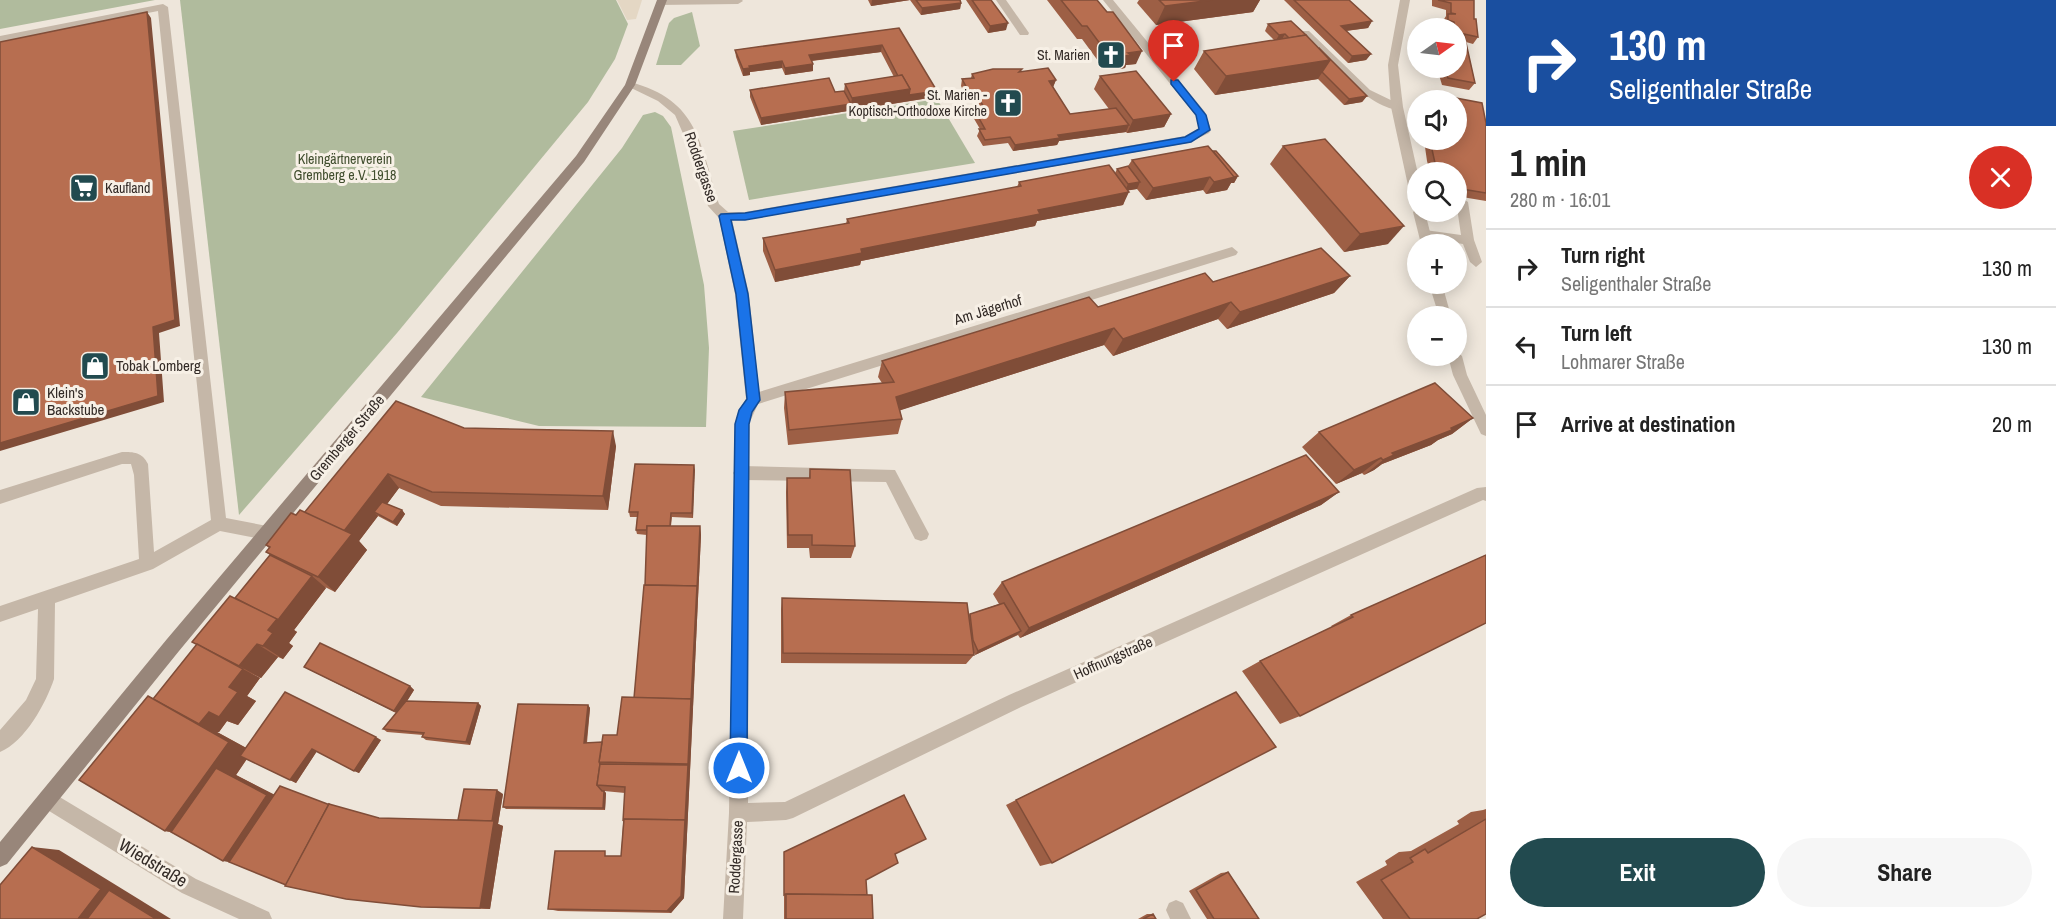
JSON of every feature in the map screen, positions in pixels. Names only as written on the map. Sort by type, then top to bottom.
[{"type":"street","points":[[1001,0],[1024,33]]},
{"type":"street","points":[[725,216],[745,216],[1188,140],[1205,130],[1201,115],[1108,0]]},
{"type":"street","points":[[1405,0],[1392,65],[1397,107],[1409,162]]},
{"type":"street","points":[[662,2],[738,1]]},
{"type":"street","name":"Gremberger Straße","points":[[0,857],[173,645],[580,159],[630,85],[662,2]]},
{"type":"street","points":[[0,39],[163,7],[219,524]]},
{"type":"street","points":[[1305,33],[1366,92],[1397,107]]},
{"type":"street","name":"Roddergasse","points":[[630,85],[659,96],[684,118],[714,206],[725,216],[742,294],[753,400],[746,410],[742,424],[738,813],[733,919]]},
{"type":"street","points":[[1465,222],[1468,240],[1476,262]]},
{"type":"street","name":"Am Jägerhof","points":[[753,400],[1232,252]]},
{"type":"street","points":[[1458,366],[1486,430]]},
{"type":"street","points":[[0,497],[122,458],[134,458],[140,464],[142,475],[147,564]]},
{"type":"street","points":[[741,473],[891,475],[921,534]]},
{"type":"street","name":"Hoffnungstraße","points":[[738,813],[786,811],[1015,701],[1471,498],[1486,494]]},
{"type":"street","points":[[0,614],[147,564],[219,524],[267,533]]},
{"type":"street","points":[[0,743],[26,716],[42,691],[45,679],[47,598]]},
{"type":"street","name":"Wiedstraße","points":[[48,799],[189,886],[262,919]]},
{"type":"green space","points":[[0,0],[155,0],[0,29]]},
{"type":"green space","name":"Kleingärtnerverein Gremberg e.V. 1918","points":[[180,0],[616,0],[628,24],[615,59],[588,102],[397,333],[239,515]]},
{"type":"green space","points":[[692,12],[700,46],[681,65],[656,65],[669,23],[674,18]]},
{"type":"green space","points":[[937,99],[975,163],[749,200],[733,131]]},
{"type":"green space","points":[[655,112],[663,116],[671,127],[704,285],[709,348],[706,427],[539,426],[421,397],[622,148],[643,115]]},
{"type":"shaded area","points":[[617,0],[642,0],[636,19],[627,20]]},
{"type":"building","points":[[916,0],[960,0],[961,3],[922,8]]},
{"type":"building","points":[[972,0],[991,0],[1008,23],[990,26]]},
{"type":"building","points":[[1061,0],[1097,0],[1107,12],[1113,12],[1142,51],[1128,53],[1131,55],[1125,56],[1123,54],[1109,56],[1087,26],[1082,26]]},
{"type":"building","points":[[1159,0],[1212,0],[1165,6]]},
{"type":"building","points":[[1294,0],[1349,0],[1372,21],[1341,26],[1371,54],[1352,56]]},
{"type":"building","points":[[1438,0],[1474,0],[1474,19],[1476,19],[1478,37],[1467,35],[1467,18],[1448,18],[1448,14],[1456,14],[1451,13],[1451,3]]},
{"type":"building","name":"Kaufland","points":[[147,12],[175,320],[153,327],[158,396],[0,443],[0,42]]},
{"type":"building","points":[[1291,21],[1306,35],[1289,38],[1285,34],[1279,35],[1268,24]]},
{"type":"building","points":[[899,28],[937,91],[909,95],[910,89],[902,75],[898,76],[882,45],[809,55],[813,64],[785,68],[782,61],[743,69],[735,50]]},
{"type":"building","points":[[1306,35],[1330,60],[1226,76],[1204,51]]},
{"type":"building","points":[[1467,47],[1475,83],[1448,78],[1467,78]]},
{"type":"building","points":[[1319,48],[1367,96],[1349,99],[1322,72],[1330,60]]},
{"type":"building","points":[[1048,68],[1056,80],[1049,81],[1070,114],[1116,108],[1129,125],[1058,135],[1060,138],[1015,145],[1010,137],[985,140],[979,129],[985,129],[975,111],[985,109],[975,92],[968,90],[962,79],[974,78],[972,74],[993,69],[1022,69],[1019,72]]},
{"type":"building","points":[[1136,71],[1171,114],[1133,120],[1100,76]]},
{"type":"building","points":[[902,75],[910,89],[852,98],[845,84]]},
{"type":"building","points":[[829,78],[835,92],[844,91],[851,104],[761,118],[750,90]]},
{"type":"building","points":[[1467,100],[1482,103],[1486,123],[1486,193],[1467,190],[1467,162],[1435,162],[1432,150],[1467,150]]},
{"type":"building","points":[[1325,139],[1404,226],[1360,234],[1283,146]]},
{"type":"building","points":[[1208,146],[1235,177],[1214,182],[1210,177],[1153,188],[1132,160]]},
{"type":"building","points":[[1213,151],[1216,151],[1238,176],[1234,177]]},
{"type":"building","points":[[1109,165],[1129,192],[1038,210],[1040,214],[861,249],[862,253],[775,270],[763,238],[849,223],[847,219],[1021,186],[1019,182]]},
{"type":"building","points":[[1128,166],[1140,182],[1128,184],[1117,169]]},
{"type":"building","points":[[1321,248],[1350,276],[1240,312],[1231,302],[1123,339],[1114,328],[896,397],[902,419],[789,430],[785,392],[894,382],[882,361],[1089,297],[1098,307],[1205,273],[1213,282]]},
{"type":"building","points":[[1435,383],[1473,418],[1451,428],[1452,430],[1354,470],[1319,432]]},
{"type":"building","points":[[396,401],[464,428],[613,431],[603,496],[432,492],[388,474],[344,531],[304,513]]},
{"type":"building","points":[[1306,455],[1339,492],[1029,628],[1002,582]]},
{"type":"building","points":[[635,464],[694,465],[692,513],[671,513],[670,526],[647,526],[647,530],[636,530],[638,512],[629,512]]},
{"type":"building","points":[[810,469],[850,470],[855,546],[812,545],[812,535],[788,535],[787,478],[810,478]]},
{"type":"building","points":[[382,502],[402,510],[393,522],[374,512]]},
{"type":"building","points":[[300,510],[352,534],[318,577],[266,552],[270,547],[266,545],[291,513],[296,515]]},
{"type":"building","points":[[647,526],[700,526],[697,589],[697,586],[645,585]]},
{"type":"building","points":[[270,555],[312,576],[278,620],[235,598]]},
{"type":"building","points":[[1486,555],[1486,623],[1300,716],[1260,661],[1353,617],[1351,615]]},
{"type":"building","points":[[644,585],[697,586],[691,701],[691,699],[634,698]]},
{"type":"building","points":[[230,596],[277,619],[268,630],[273,633],[263,646],[257,644],[239,666],[192,642]]},
{"type":"building","points":[[782,598],[967,603],[974,655],[783,653]]},
{"type":"building","points":[[1004,603],[1021,631],[978,651],[973,640],[970,614]]},
{"type":"building","points":[[320,643],[410,686],[394,711],[304,667]]},
{"type":"building","points":[[197,644],[243,669],[229,687],[238,692],[219,717],[209,712],[199,724],[153,699]]},
{"type":"building","points":[[285,692],[376,737],[354,771],[312,749],[290,780],[240,756]]},
{"type":"building","points":[[1236,692],[1276,747],[1052,863],[1016,800]]},
{"type":"building","points":[[148,696],[229,742],[165,831],[79,780]]},
{"type":"building","points":[[622,697],[691,699],[688,764],[599,762],[603,735],[617,735]]},
{"type":"building","points":[[406,701],[478,703],[466,742],[422,737],[424,733],[383,729]]},
{"type":"building","points":[[518,704],[588,705],[584,743],[602,742],[597,785],[604,791],[603,808],[503,807]]},
{"type":"building","points":[[600,764],[688,765],[685,821],[624,819],[623,821],[625,787],[597,785]]},
{"type":"building","points":[[216,768],[267,795],[223,861],[171,832]]},
{"type":"building","points":[[280,786],[329,805],[286,885],[229,862]]},
{"type":"building","points":[[464,789],[497,790],[492,821],[458,820]]},
{"type":"building","points":[[904,795],[926,839],[895,854],[898,863],[866,880],[867,895],[784,895],[784,852]]},
{"type":"building","points":[[329,804],[379,818],[494,821],[480,908],[421,907],[346,899],[285,886]]},
{"type":"building","points":[[624,819],[685,820],[681,896],[667,911],[548,909],[555,851],[605,851],[605,856],[621,856]]},
{"type":"building","points":[[1486,819],[1486,914],[1477,919],[1410,919],[1381,880],[1413,862],[1410,858],[1425,849],[1428,853]]},
{"type":"building","points":[[32,847],[101,889],[78,919],[0,919],[0,885]]},
{"type":"building","points":[[1228,872],[1259,919],[1214,919],[1196,890]]},
{"type":"building","points":[[109,890],[156,919],[87,919]]},
{"type":"building","points":[[786,894],[872,895],[873,919],[786,919]]},
{"type":"building","points":[[1153,914],[1156,919],[1143,919]]},
{"type":"place","name":"St. Marien","points":[[1111,55]]},
{"type":"place","name":"St. Marien - Koptisch-Orthodoxe Kirche","points":[[1008,103]]},
{"type":"place","name":"Kaufland","points":[[84,188]]},
{"type":"place","name":"Tobak Lomberg","points":[[95,366]]},
{"type":"place","name":"Klein's Backstube","points":[[26,402]]},
{"type":"route","points":[[739,768],[742,424],[746,410],[753,400],[742,294],[725,216],[745,216],[1188,140],[1205,130],[1201,115],[1174,82]]}]
